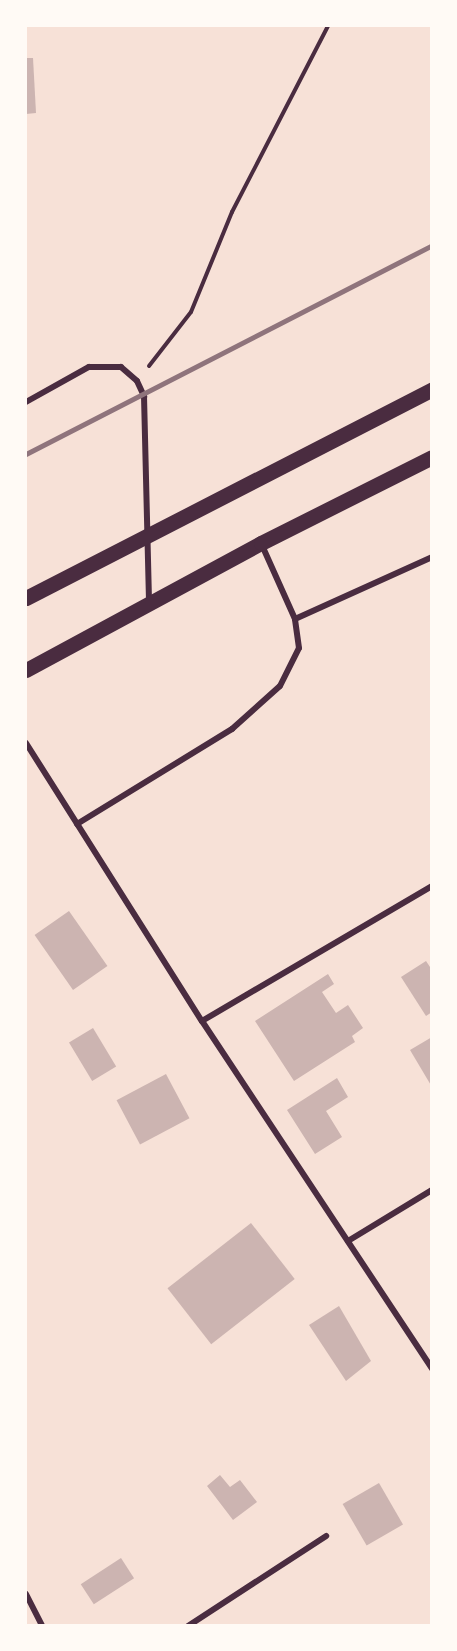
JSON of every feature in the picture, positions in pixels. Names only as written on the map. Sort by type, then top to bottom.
[{"type":"main road","points":[[26,598],[432,388]]},
{"type":"main road","points":[[26,670],[261,543],[432,457]]},
{"type":"street","points":[[26,402],[89,367],[120,367],[137,381],[144,396],[149,605]]},
{"type":"street","points":[[77,824],[232,729],[280,686],[299,648],[295,619],[261,543]]},
{"type":"street","points":[[295,619],[432,557]]},
{"type":"street","points":[[26,743],[202,1021],[432,1370]]},
{"type":"street","points":[[202,1021],[432,886]]},
{"type":"street","points":[[348,1241],[432,1190]]},
{"type":"street","points":[[188,1626],[326,1536]]},
{"type":"street","points":[[26,1594],[42,1626]]},
{"type":"path","points":[[137,381],[191,312],[232,212],[328,26]]},
{"type":"building","points":[[26,58],[33,58],[36,113],[26,114]]},
{"type":"building","points":[[69,911],[107,966],[73,990],[35,935]]},
{"type":"building","points":[[426,961],[432,970],[432,1012],[426,1016],[401,977]]},
{"type":"building","points":[[328,974],[334,984],[322,992],[336,1013],[348,1005],[363,1028],[352,1036],[355,1042],[294,1081],[255,1021]]},
{"type":"building","points":[[93,1028],[116,1067],[92,1081],[69,1042]]},
{"type":"building","points":[[432,1037],[432,1087],[410,1050]]},
{"type":"building","points":[[166,1074],[189,1118],[140,1144],[117,1100]]},
{"type":"building","points":[[337,1078],[348,1097],[326,1111],[342,1137],[315,1154],[287,1110]]},
{"type":"building","points":[[251,1223],[295,1279],[211,1344],[167,1288]]},
{"type":"building","points":[[339,1306],[371,1361],[346,1381],[309,1325]]},
{"type":"building","points":[[220,1475],[230,1487],[240,1480],[257,1502],[233,1520],[207,1486]]},
{"type":"building","points":[[379,1483],[403,1525],[367,1546],[343,1504]]},
{"type":"building","points":[[121,1558],[134,1578],[94,1604],[81,1584]]},
{"type":"railway","points":[[26,454],[432,245]]}]
